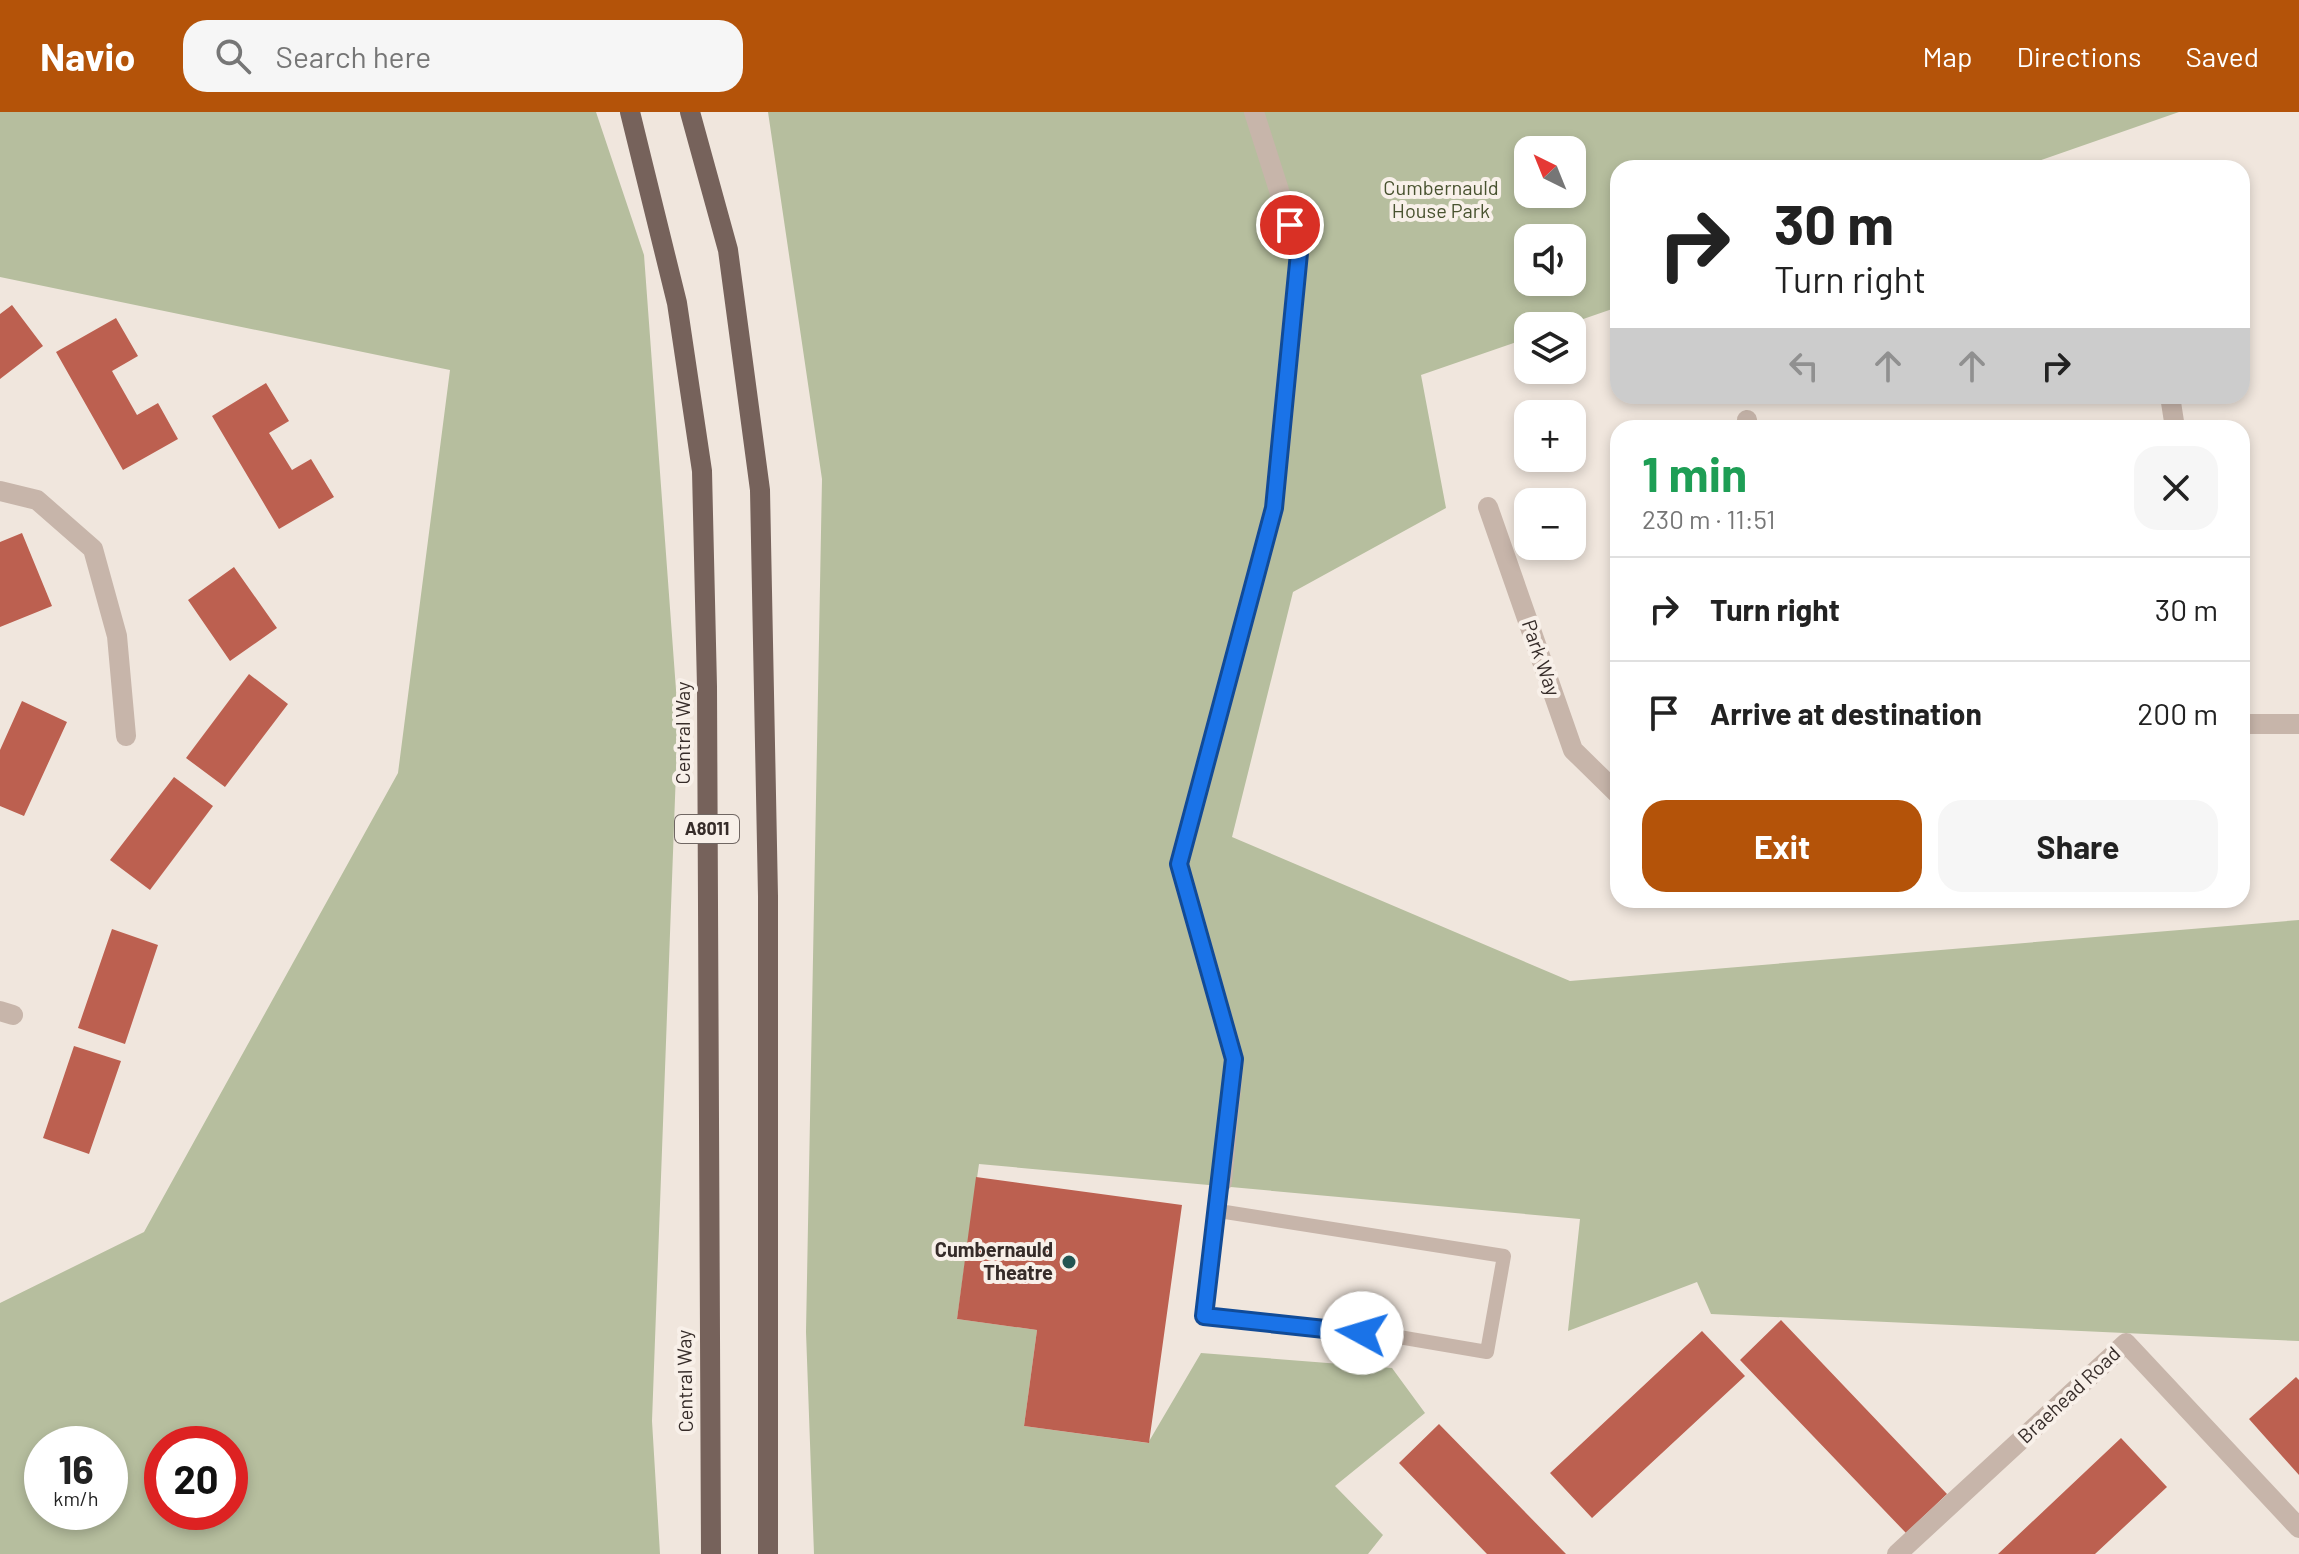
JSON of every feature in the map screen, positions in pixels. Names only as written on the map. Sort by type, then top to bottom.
[{"type":"main road","name":"Central Way","points":[[630,112],[677,303],[702,471],[707,687],[711,1554]]},
{"type":"main road","name":"A8011","points":[[690,112],[728,250],[744,347],[761,504],[768,944],[768,1554]]},
{"type":"street","points":[[1222,1182],[1234,1059],[1179,864],[1274,508],[1280,448],[1299,253],[1254,112]]},
{"type":"street","points":[[0,491],[37,500],[93,549],[117,636],[126,736]]},
{"type":"street","name":"Park Way","points":[[1488,507],[1573,750],[1610,786]]},
{"type":"street","points":[[2250,724],[2299,724]]},
{"type":"street","name":"Braehead Road","points":[[1897,1554],[2126,1343],[2299,1528]]},
{"type":"lane","points":[[1219,1211],[1504,1256],[1487,1352],[1393,1336],[1204,1316],[1222,1182]]},
{"type":"green space","points":[[0,112],[596,112],[644,255],[678,717],[652,1421],[660,1554],[0,1554],[0,1303],[144,1232],[398,773],[450,370],[0,277]]},
{"type":"green space","name":"Cumbernauld House Park","points":[[768,112],[2179,112],[2041,160],[1610,160],[1610,310],[1586,318],[1586,312],[1514,312],[1514,343],[1421,375],[1446,508],[1293,592],[1232,837],[1570,981],[2299,920],[2299,1341],[1711,1314],[1697,1282],[1568,1331],[1580,1219],[979,1164],[957,1319],[1037,1330],[1024,1426],[1148,1443],[1201,1353],[1392,1368],[1425,1413],[1335,1486],[1383,1535],[1368,1554],[814,1554],[806,1332],[822,479]]},
{"type":"building","points":[[12,305],[43,346],[0,379],[0,314]]},
{"type":"building","points":[[116,318],[138,356],[112,371],[137,415],[158,403],[178,439],[123,470],[56,352]]},
{"type":"building","points":[[266,383],[289,421],[269,433],[292,470],[311,459],[334,497],[279,529],[212,416]]},
{"type":"building","points":[[22,533],[52,606],[0,627],[0,542]]},
{"type":"building","points":[[234,567],[277,628],[230,661],[188,600]]},
{"type":"building","points":[[249,674],[288,704],[225,787],[186,758]]},
{"type":"building","points":[[22,701],[67,722],[24,816],[0,806],[0,750]]},
{"type":"building","points":[[174,777],[213,806],[150,890],[110,860]]},
{"type":"building","points":[[112,929],[158,945],[125,1044],[78,1028]]},
{"type":"building","points":[[74,1046],[121,1061],[89,1154],[43,1138]]},
{"type":"building","name":"Cumbernauld Theatre","points":[[976,1177],[1182,1205],[1149,1443],[1024,1426],[1037,1330],[957,1319]]},
{"type":"building","points":[[1781,1320],[1947,1494],[1906,1533],[1740,1360]]},
{"type":"building","points":[[1702,1331],[1745,1376],[1592,1518],[1550,1473]]},
{"type":"building","points":[[2296,1377],[2299,1380],[2299,1475],[2249,1419]]},
{"type":"building","points":[[1439,1424],[1566,1554],[1487,1554],[1399,1463]]},
{"type":"building","points":[[2121,1438],[2167,1487],[2095,1554],[1998,1554]]},
{"type":"place","name":"Cumbernauld Theatre","points":[[1069,1262]]},
{"type":"route","points":[[1290,225],[1299,253],[1274,508],[1179,864],[1234,1059],[1219,1211],[1204,1316],[1362,1333]]}]
